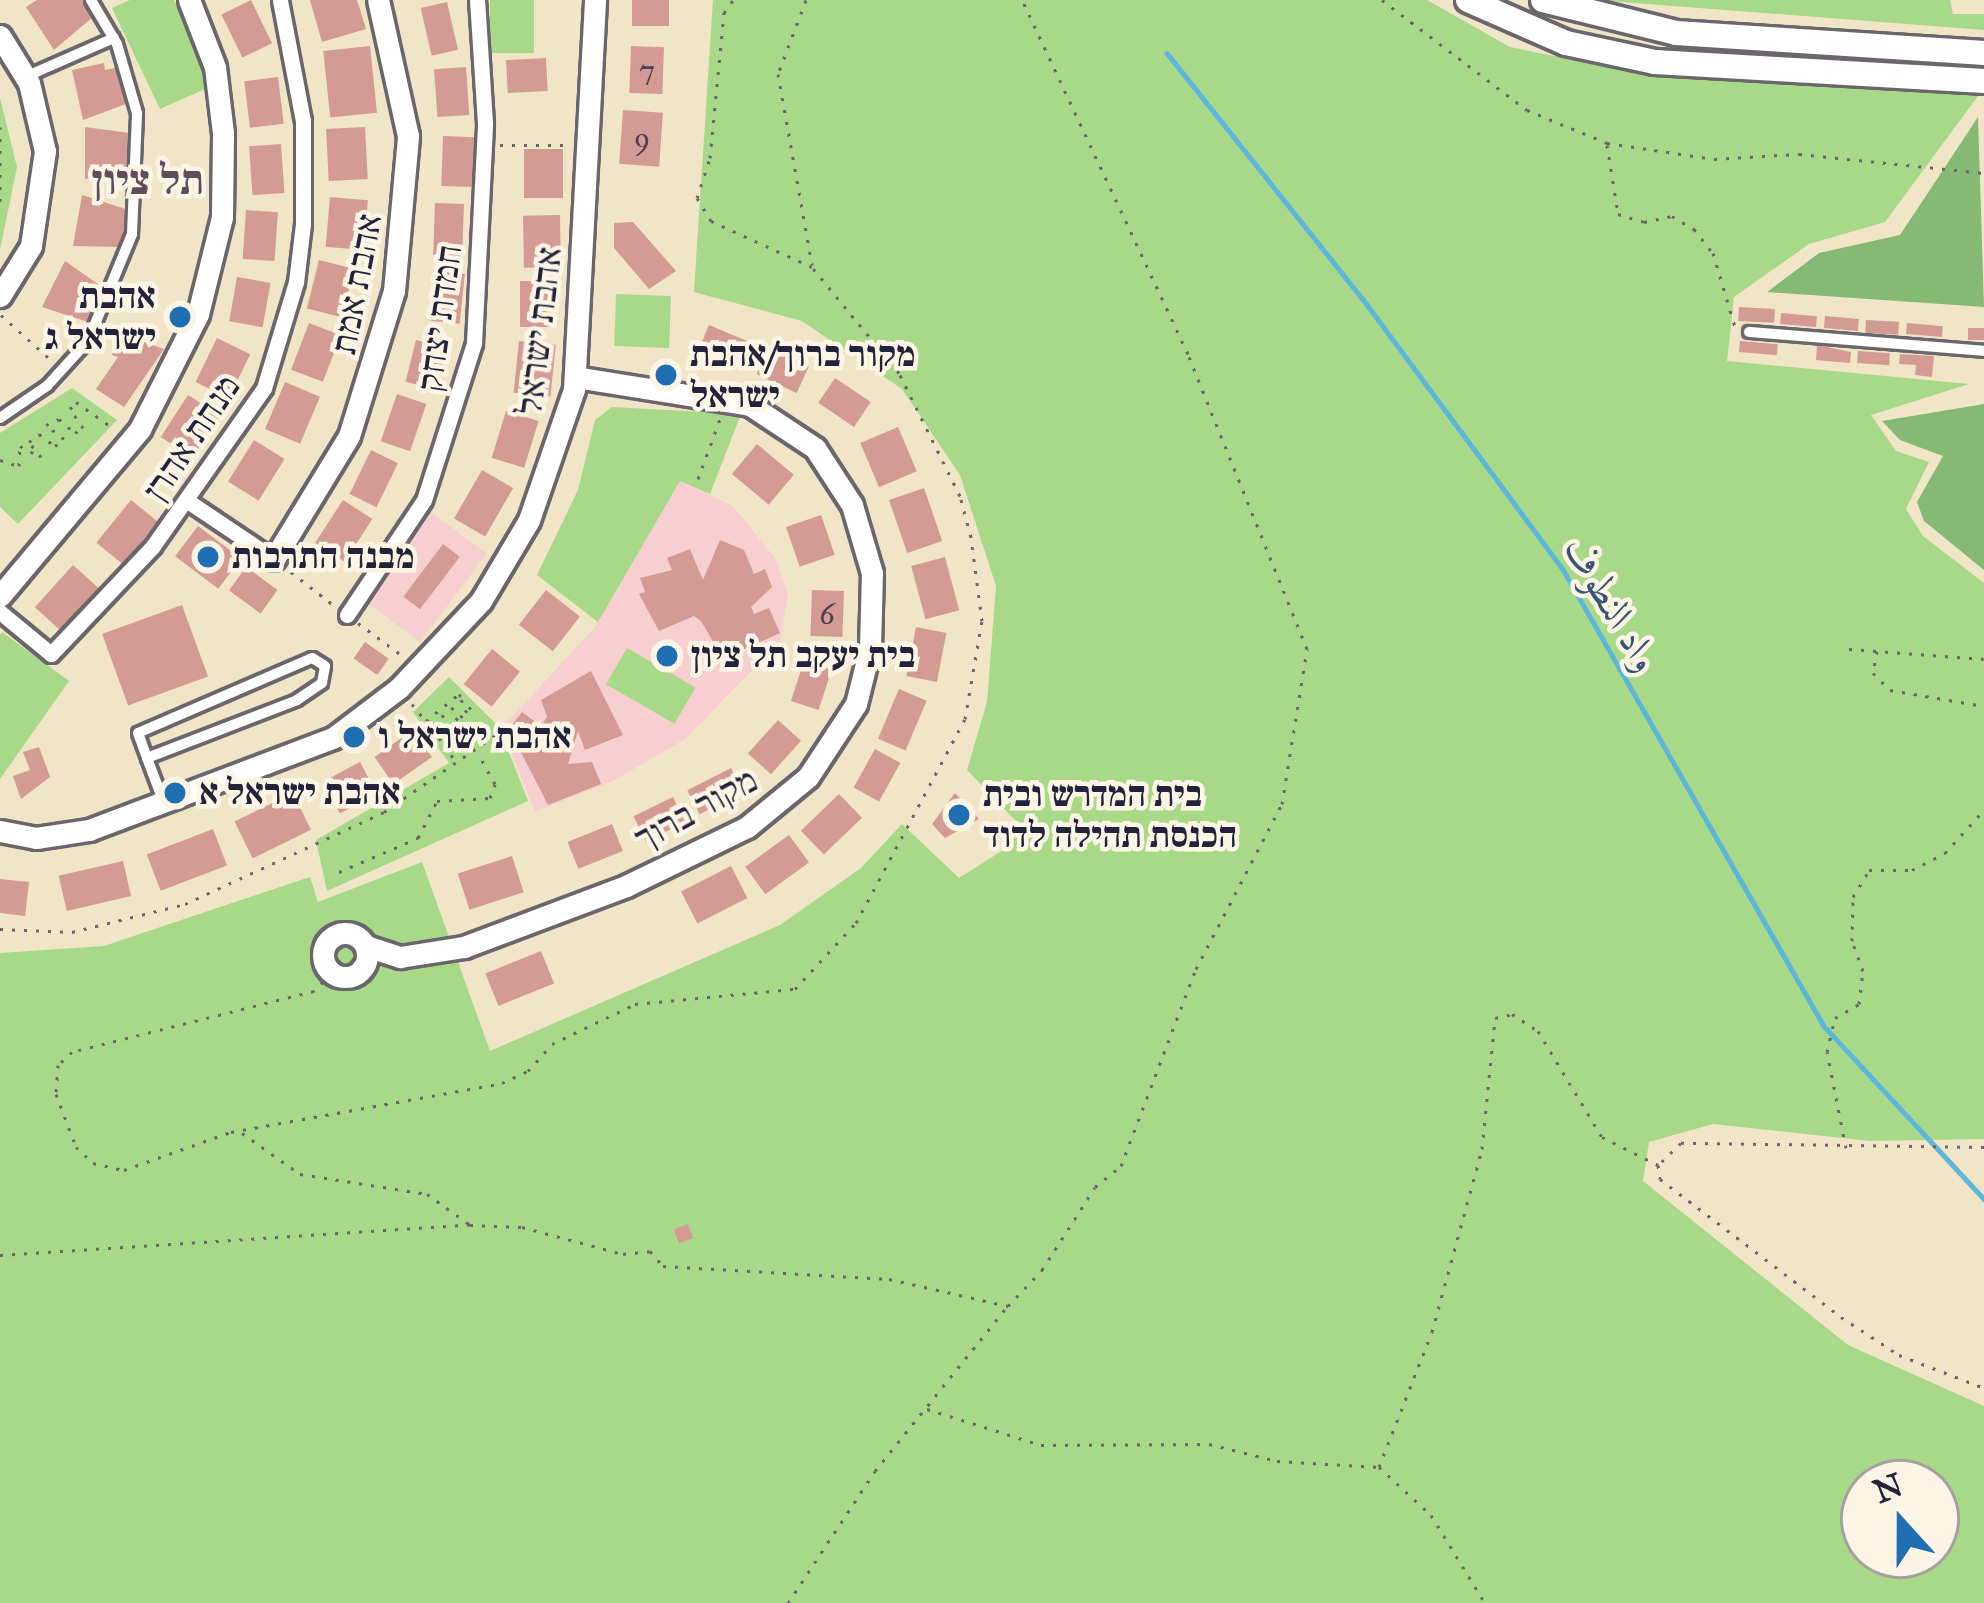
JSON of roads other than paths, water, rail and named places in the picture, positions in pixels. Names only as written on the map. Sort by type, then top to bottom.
[{"type":"street","points":[[0,596],[130,440],[191,335],[222,217],[221,100],[189,0]]},
{"type":"street","name":"מנחת אהרן","points":[[0,612],[51,654],[188,502],[263,388],[296,282],[303,121],[280,0]]},
{"type":"street","name":"אהבת אמת","points":[[274,559],[349,436],[394,291],[408,136],[378,0]]},
{"type":"street","name":"חמדת יצחק","points":[[346,615],[424,500],[458,407],[474,343],[485,145],[477,0]]},
{"type":"street","name":"אהבת ישראל","points":[[0,831],[64,835],[164,803],[333,738],[419,668],[509,558],[548,475],[575,377],[595,0]]},
{"type":"street","points":[[1468,0],[1565,43],[1655,62],[1984,80]]},
{"type":"street","points":[[1543,0],[1676,33],[1984,53]]},
{"type":"street","points":[[0,36],[25,77],[46,151],[41,208],[31,246],[0,296]]},
{"type":"street","name":"מקור ברוך","points":[[365,957],[400,957],[529,925],[747,827],[808,777],[839,739],[870,648],[874,606],[866,540],[836,473],[815,448],[775,417],[728,399],[575,377]]},
{"type":"street","points":[[188,502],[274,559]]},
{"type":"street","points":[[349,932],[365,957],[345,977],[332,973],[322,954],[334,935],[349,932]]},
{"type":"lane","points":[[0,418],[64,371],[104,313],[132,234],[137,112],[114,38],[91,0]]},
{"type":"lane","points":[[25,77],[114,38]]},
{"type":"lane","points":[[1749,332],[1984,351]]},
{"type":"lane","points":[[147,758],[297,700],[322,683],[325,666],[312,658],[138,733],[147,758],[164,803]]},
{"type":"waterway","name":"واد النطوف","points":[[1167,53],[1363,299],[1564,571],[1824,1026],[1984,1199]]},
{"type":"place","name":"אהבת ישראל ג","points":[[180,317]]},
{"type":"place","name":"מקור ברוך/אהבת ישראל","points":[[666,375]]},
{"type":"place","name":"מבנה התרבות","points":[[208,557]]},
{"type":"place","name":"בית יעקב תל ציון","points":[[667,656]]},
{"type":"place","name":"אהבת ישראל ו","points":[[354,737]]},
{"type":"place","name":"אהבת ישראל א","points":[[175,793]]},
{"type":"place","name":"בית המדרש ובית הכנסת תהילה לדוד","points":[[959,815]]},
{"type":"district","name":"תל ציון","points":[[148,180]]}]
